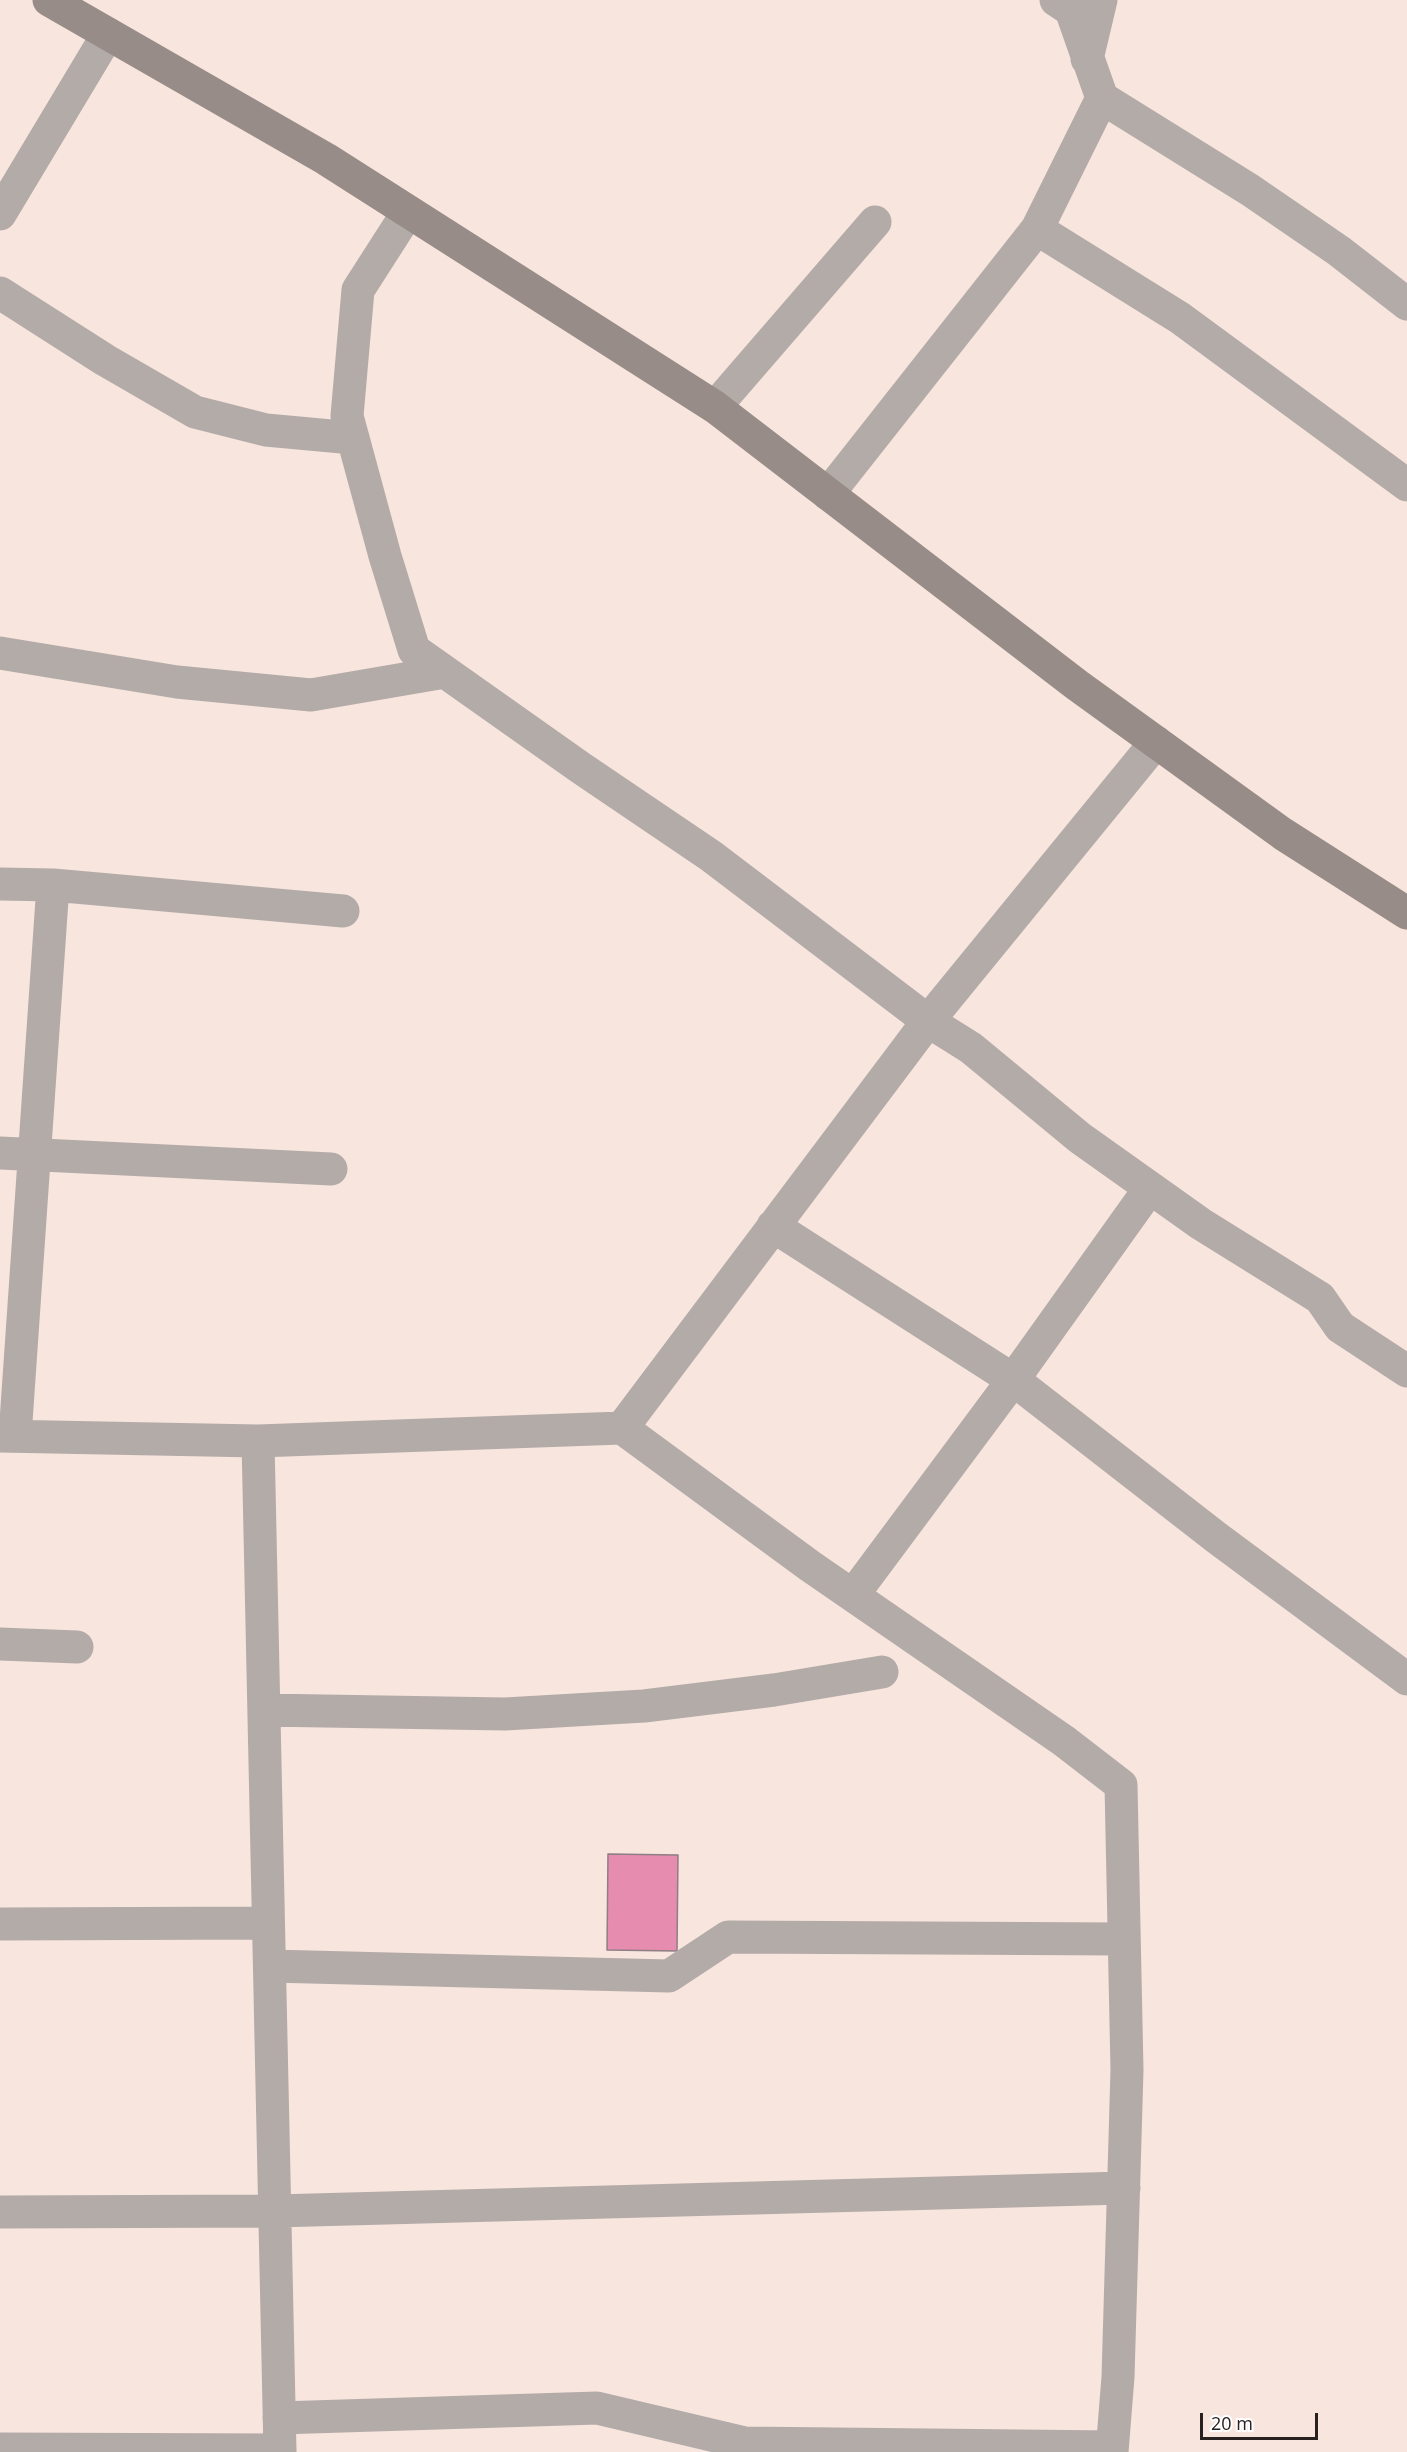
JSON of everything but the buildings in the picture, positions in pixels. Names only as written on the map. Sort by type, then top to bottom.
[{"type":"main road","points":[[49,0],[326,159],[715,407],[1077,685],[1283,834],[1407,913]]},
{"type":"street","points":[[1056,0],[1071,10],[1102,98],[1250,190],[1339,251],[1407,304]]},
{"type":"street","points":[[1087,59],[1101,0]]},
{"type":"street","points":[[0,214],[108,34]]},
{"type":"street","points":[[828,494],[1037,230],[1102,98]]},
{"type":"street","points":[[408,212],[358,290],[347,416],[414,650],[711,856],[928,1021],[971,1048],[1080,1138],[1201,1224],[1320,1298],[1340,1327],[1407,1371]]},
{"type":"street","points":[[715,407],[874,222]]},
{"type":"street","points":[[1037,230],[1180,318],[1407,485]]},
{"type":"street","points":[[0,293],[105,360],[195,412],[266,430],[353,438]]},
{"type":"street","points":[[0,653],[177,682],[311,695],[445,672]]},
{"type":"street","points":[[622,1428],[928,1021],[1156,742]]},
{"type":"street","points":[[0,884],[53,885],[343,911]]},
{"type":"street","points":[[53,885],[35,1153],[8,1436],[258,1441],[622,1428],[865,1603],[1064,1741],[1121,1785],[1127,2070],[1118,2377],[1112,2449],[745,2443],[597,2408],[279,2418]]},
{"type":"street","points":[[0,1153],[331,1169]]},
{"type":"street","points":[[264,1710],[505,1714],[633,1707],[883,1678],[865,1603],[1013,1380],[1150,1188]]},
{"type":"street","points":[[773,1226],[1013,1380],[1217,1538],[1407,1678]]},
{"type":"street","points":[[0,2449],[280,2451],[258,1441]]},
{"type":"street","points":[[0,1644],[77,1647]]},
{"type":"street","points":[[0,1924],[268,1923]]},
{"type":"street","points":[[270,1966],[669,1976],[728,1937],[1124,1939]]},
{"type":"street","points":[[0,2212],[275,2211],[1124,2187]]}]
